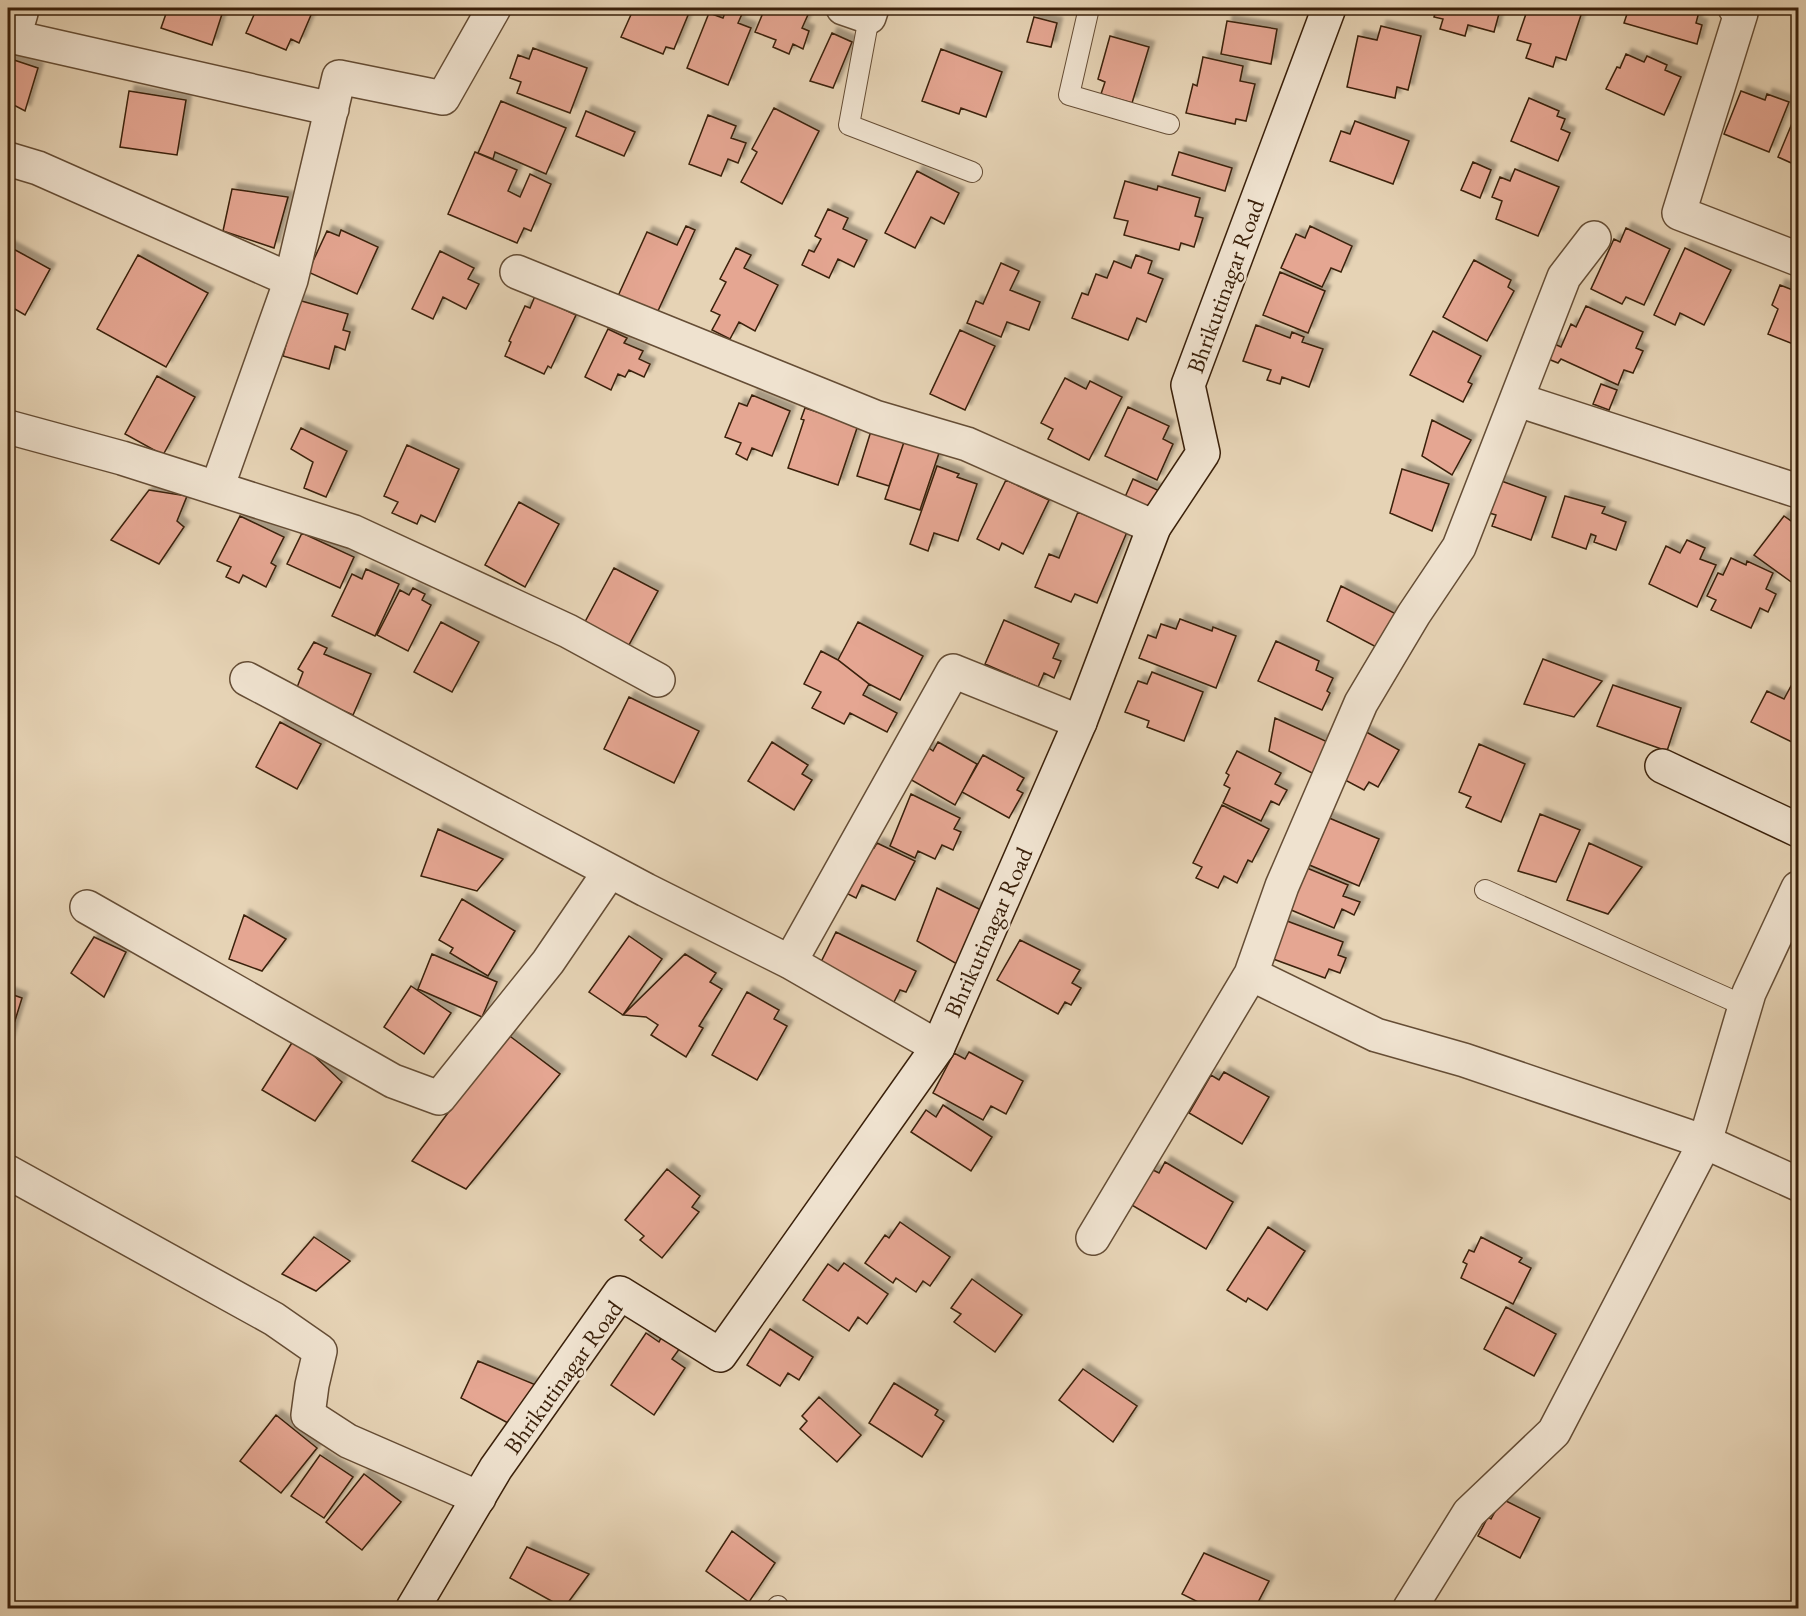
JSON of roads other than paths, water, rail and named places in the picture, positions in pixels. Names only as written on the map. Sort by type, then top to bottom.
[{"type":"street","points":[[217,488],[291,280],[339,77],[443,98],[494,8]]},
{"type":"street","name":"Bhrikutinagar Road","points":[[413,1608],[496,1468],[620,1293],[720,1355],[938,1047],[1080,722],[1154,528],[1203,453],[1188,385],[1329,8]]},
{"type":"street","points":[[1735,8],[1741,13],[1679,213],[1798,259]]},
{"type":"street","points":[[18,9],[14,37],[332,109]]},
{"type":"street","points":[[8,159],[38,168],[291,280]]},
{"type":"street","points":[[1094,1238],[1251,974],[1282,886],[1361,703],[1414,614],[1459,547],[1494,452],[1518,400],[1564,278],[1594,238]]},
{"type":"street","points":[[517,272],[876,417],[967,444],[1154,528]]},
{"type":"street","points":[[1518,400],[1798,491]]},
{"type":"street","points":[[8,427],[122,458],[354,532],[568,631],[658,680]]},
{"type":"street","points":[[790,962],[952,671],[1080,722]]},
{"type":"street","points":[[247,679],[610,871],[790,962],[938,1047]]},
{"type":"street","points":[[1662,766],[1798,830]]},
{"type":"street","points":[[87,907],[393,1082],[439,1098],[548,962],[610,871]]},
{"type":"street","points":[[1410,1608],[1469,1513],[1554,1432],[1705,1142],[1749,993],[1798,888]]},
{"type":"street","points":[[1251,974],[1376,1035],[1464,1060],[1705,1142],[1798,1184]]},
{"type":"street","points":[[8,1172],[274,1319],[320,1351],[308,1415],[348,1441],[479,1498]]},
{"type":"lane","points":[[1089,8],[1069,95],[1168,124]]},
{"type":"lane","points":[[861,10],[849,125],[972,172]]},
{"type":"lane","points":[[1485,890],[1736,1002],[1749,993]]}]
